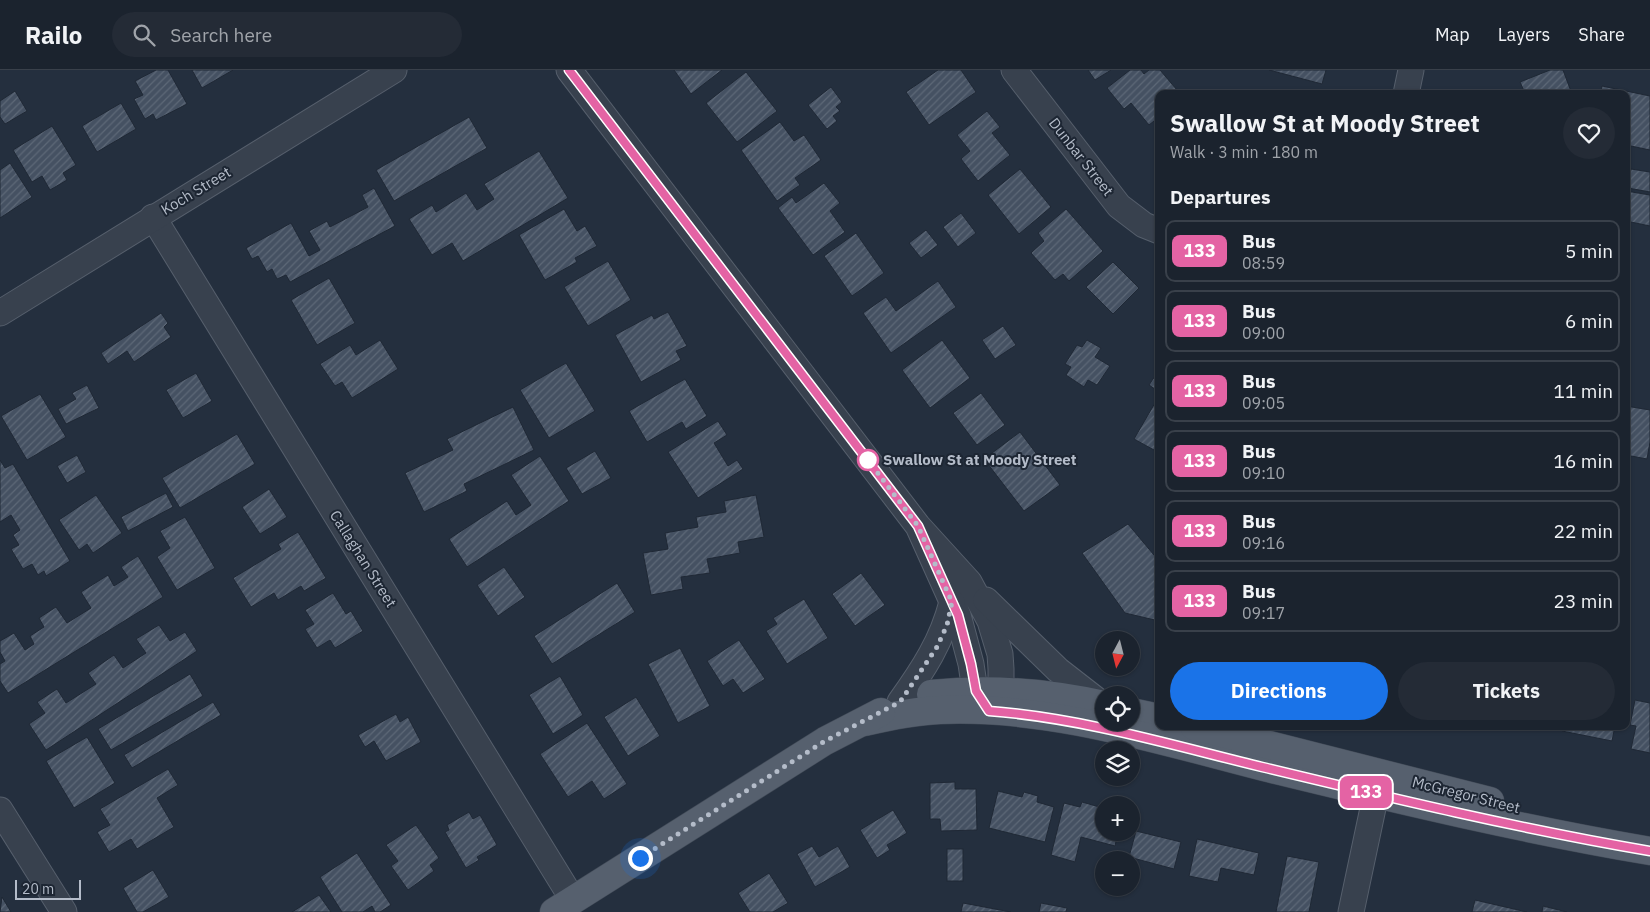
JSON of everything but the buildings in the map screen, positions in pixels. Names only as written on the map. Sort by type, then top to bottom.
[{"type":"main road","points":[[564,906],[825,741],[865,722],[900,702],[932,694],[988,697],[1040,693],[1095,703]]},
{"type":"main road","points":[[865,722],[988,697]]},
{"type":"main road","name":"McGregor Street","points":[[988,697],[1098,726],[1267,746]]},
{"type":"main road","points":[[1140,714],[1155,717]]},
{"type":"main road","name":"McGregor Street","points":[[1209,730],[1267,746],[1378,784],[1591,841],[1650,851]]},
{"type":"main road","name":"McGregor Street","points":[[1378,784],[1594,827],[1650,847]]},
{"type":"street","name":"Koch Street","points":[[0,313],[394,70]]},
{"type":"street","points":[[569,70],[918,526],[969,582],[1038,652],[1076,686],[1095,699]]},
{"type":"street","name":"Dunbar Street","points":[[1014,70],[1119,206],[1144,225],[1155,229]]},
{"type":"street","points":[[1407,90],[1411,70]]},
{"type":"street","name":"Callaghan Street","points":[[153,217],[564,906]]},
{"type":"street","points":[[918,526],[952,602],[988,697]]},
{"type":"street","points":[[969,582],[982,604],[997,639],[1000,654],[988,697]]},
{"type":"street","points":[[900,702],[937,647],[947,625],[952,602]]},
{"type":"street","points":[[1350,912],[1378,784]]},
{"type":"street","points":[[0,810],[64,912]]},
{"type":"bus line","name":"133","points":[[569,70],[918,526],[958,615],[964,633],[976,691],[989,711],[1051,718],[1098,726],[1376,794],[1591,841],[1650,851]]},
{"type":"place","name":"Swallow St at Moody Street","points":[[868,460]]},
{"type":"route","points":[[640,858],[825,741],[865,722],[900,702],[937,647],[947,625],[952,602],[918,526],[868,460]]}]
